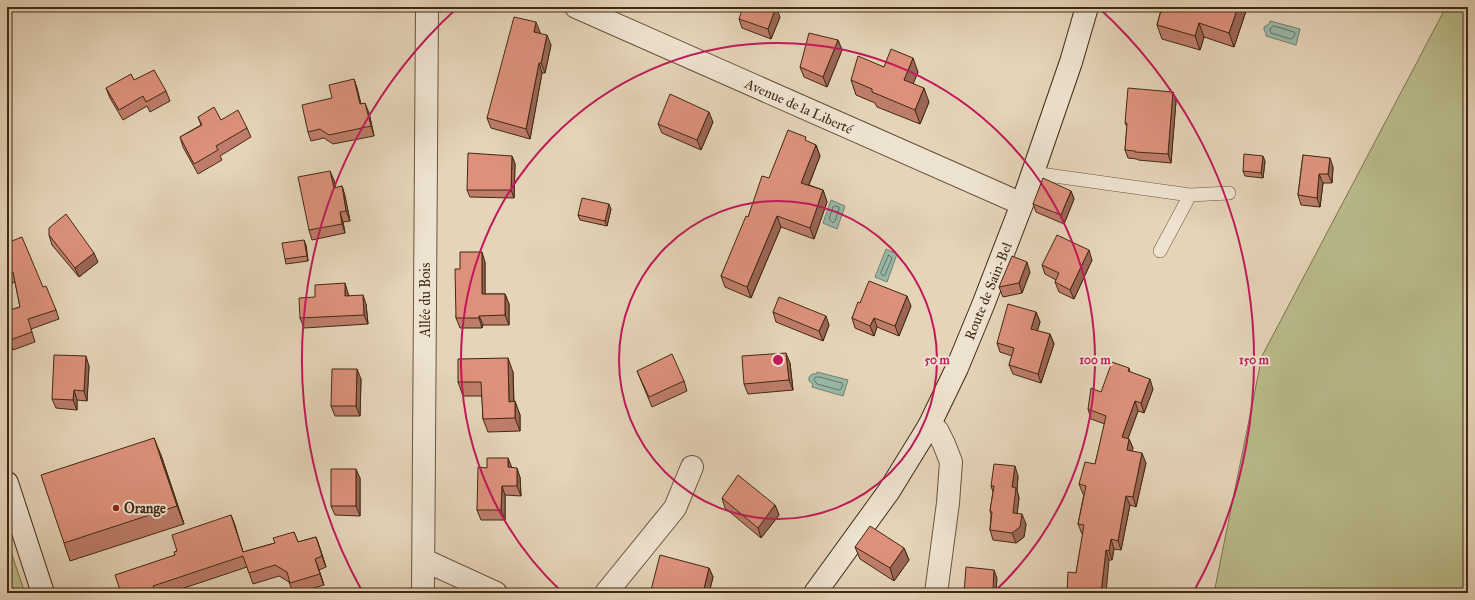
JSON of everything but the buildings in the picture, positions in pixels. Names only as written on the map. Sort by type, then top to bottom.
[{"type":"street","name":"Allée du Bois","points":[[423,593],[427,7]]},
{"type":"street","name":"Avenue de la Liberté","points":[[576,7],[1022,204]]},
{"type":"street","name":"Route de Sain-Bel","points":[[815,593],[888,491],[929,426],[956,368],[980,312],[1022,204],[1071,62],[1087,7]]},
{"type":"street","points":[[929,426],[937,430],[944,444],[950,462],[948,503],[936,593]]},
{"type":"street","points":[[606,593],[675,508],[692,467]]},
{"type":"street","points":[[7,484],[43,593]]},
{"type":"street","points":[[424,560],[496,593]]},
{"type":"lane","points":[[1033,173],[1190,195],[1229,193]]},
{"type":"lane","points":[[1160,251],[1190,195]]},
{"type":"green space","points":[[1446,7],[1468,7],[1468,593],[1214,593],[1262,356]]},
{"type":"green space","points":[[7,540],[25,593],[7,593]]},
{"type":"water","points":[[1270,21],[1300,29],[1296,45],[1266,36],[1264,27],[1269,24]]},
{"type":"water","points":[[831,200],[845,206],[837,229],[823,223]]},
{"type":"water","points":[[886,249],[897,254],[887,282],[875,277]]},
{"type":"water","points":[[817,372],[848,380],[843,396],[812,387],[813,384],[809,381],[809,377],[812,374],[817,374]]},
{"type":"place","name":"Orange","points":[[116,508]]}]
